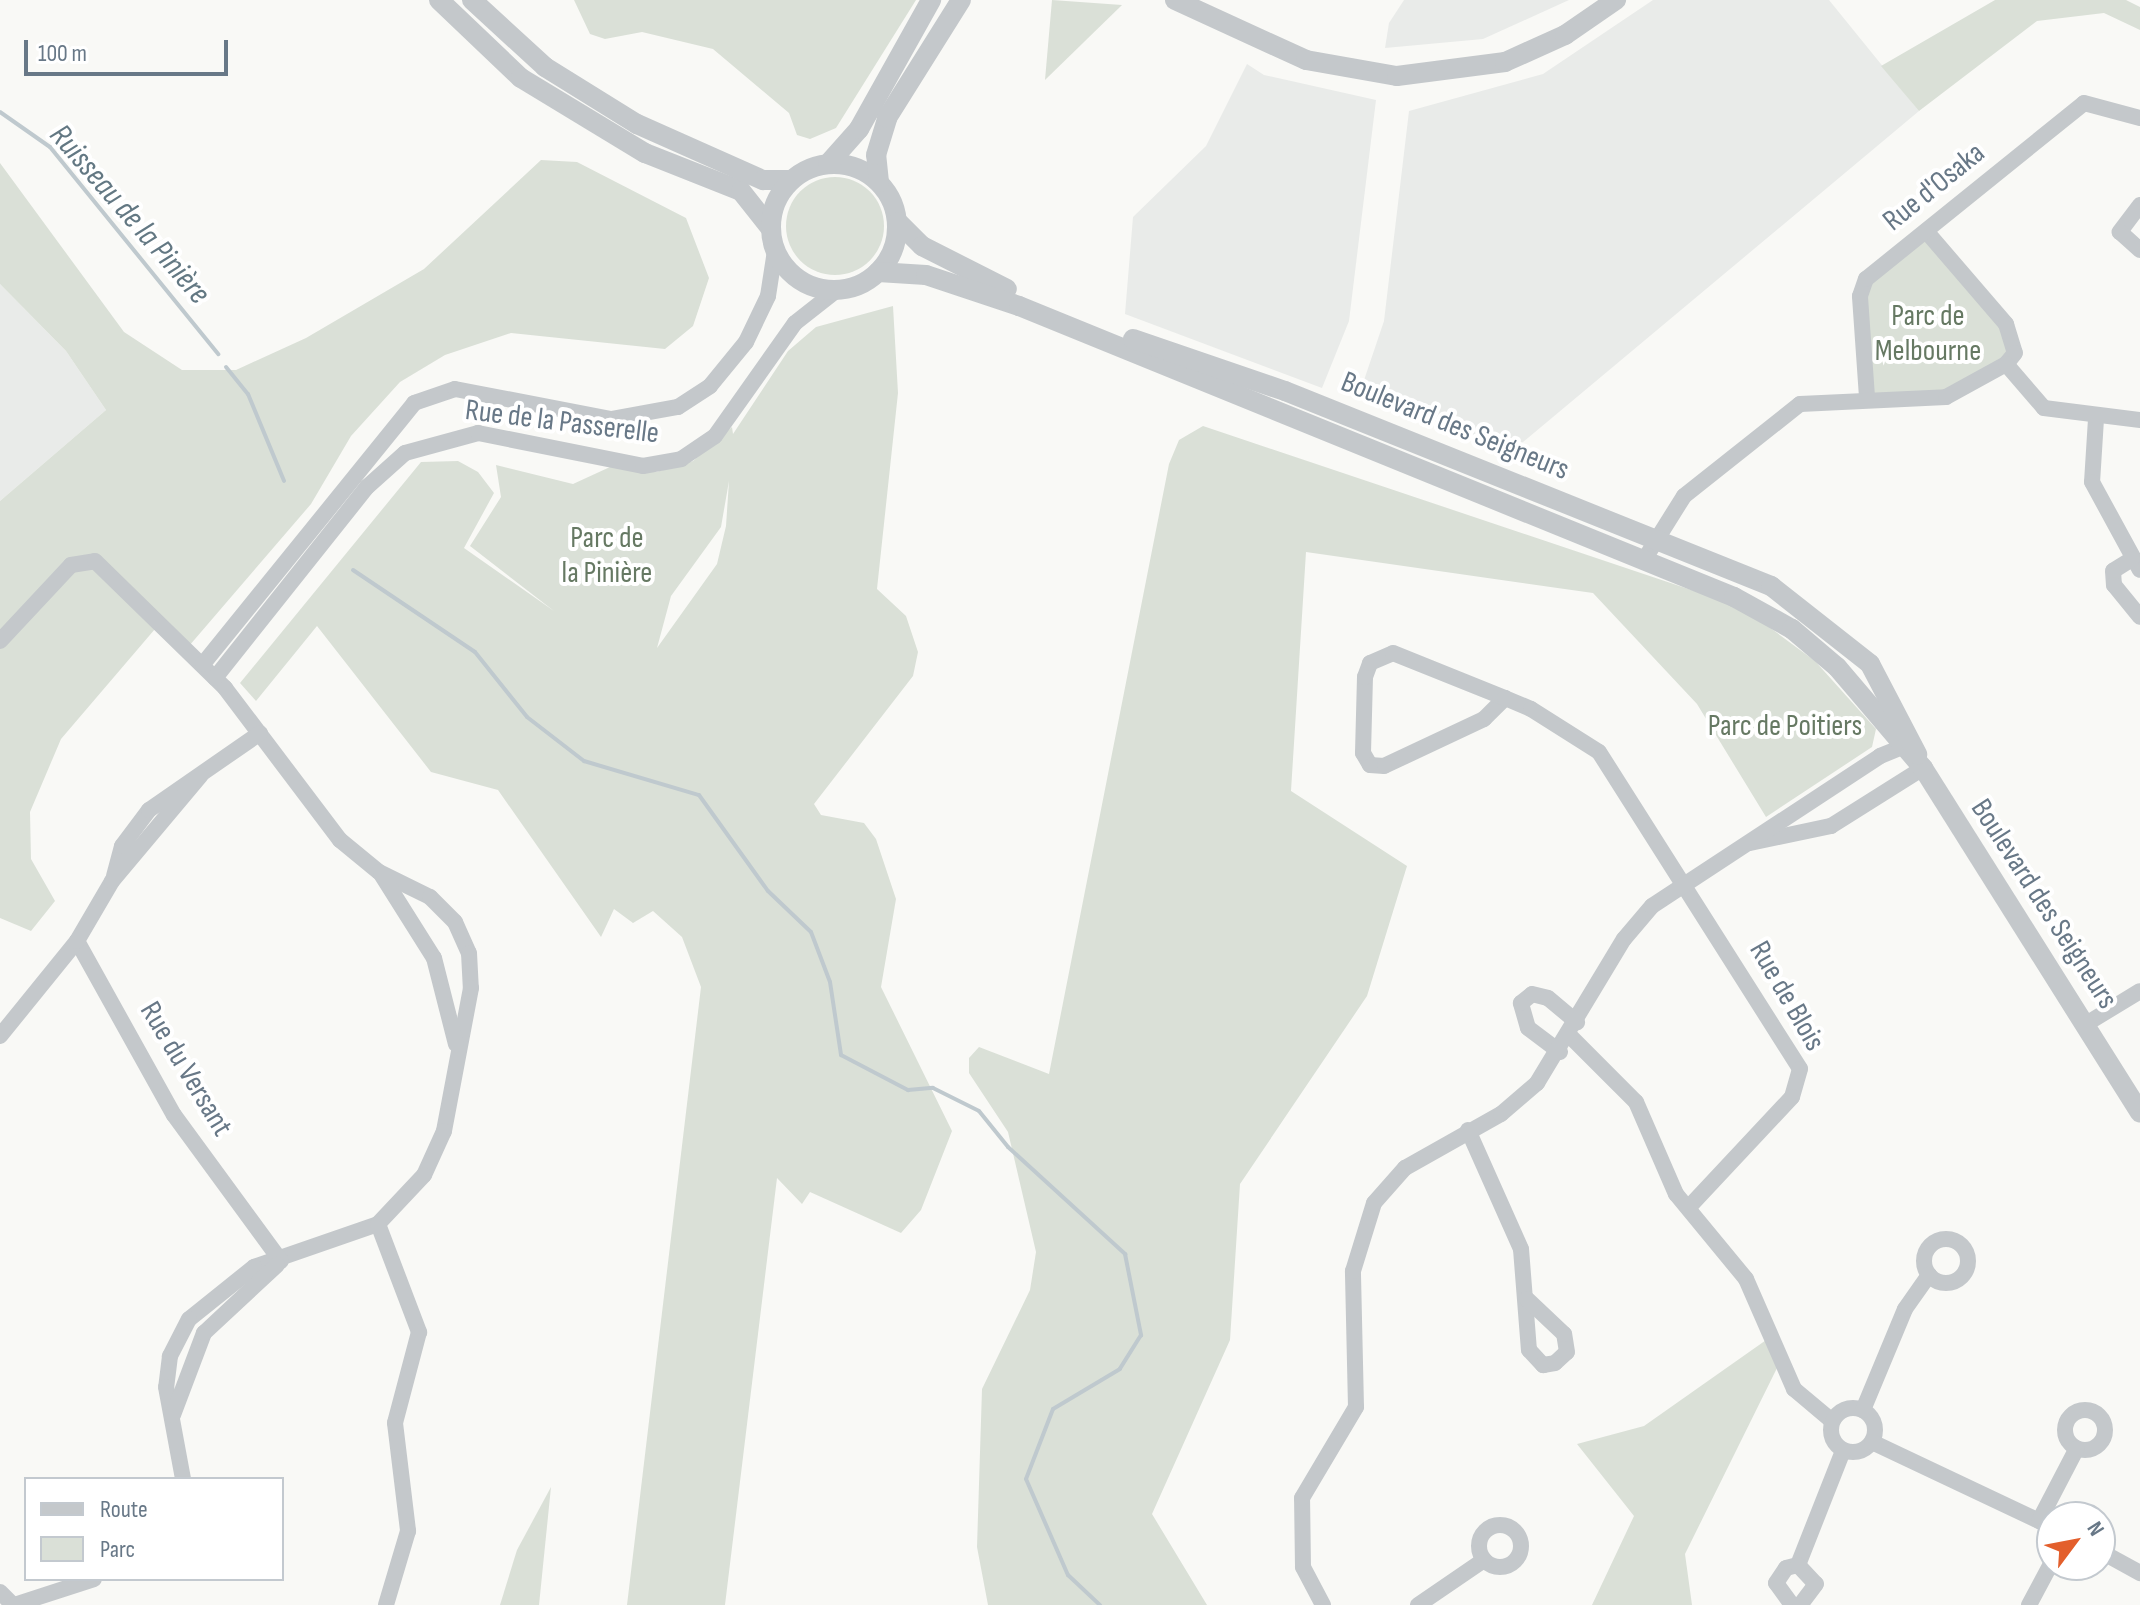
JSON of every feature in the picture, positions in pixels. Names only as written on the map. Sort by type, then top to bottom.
[{"type":"street","points":[[439,0],[521,78],[645,153],[741,191],[771,229],[775,251],[800,280],[837,290],[878,272],[895,245],[898,222],[879,182],[876,155],[887,118],[961,0]]},
{"type":"street","points":[[472,0],[545,67],[637,124],[763,180],[791,180],[828,164],[859,129],[931,0]]},
{"type":"street","points":[[1175,0],[1269,45],[1364,74],[1452,74],[1546,45],[1616,0]]},
{"type":"street","points":[[1205,0],[1269,45]]},
{"type":"street","name":"Rue d'Osaka","points":[[1867,397],[1860,296],[1866,279],[2084,103],[2140,118]]},
{"type":"street","points":[[828,164],[853,166],[879,182]]},
{"type":"street","points":[[771,229],[791,180]]},
{"type":"street","points":[[2140,205],[2120,232],[2140,250]]},
{"type":"street","name":"Boulevard des Seigneurs","points":[[898,222],[922,246],[1016,293],[1762,581],[1823,620],[1876,673],[1908,745],[2140,1112]]},
{"type":"street","points":[[1644,560],[1654,538],[1684,496],[1800,404],[1867,397],[1946,397],[2006,364],[2015,353],[2006,324],[1926,231]]},
{"type":"street","name":"Rue de la Passerelle","points":[[203,664],[414,403],[455,389],[611,419],[678,407],[710,386],[746,342],[768,296],[775,251]]},
{"type":"street","name":"Boulevard des Seigneurs","points":[[878,272],[911,272],[1002,299],[1754,607],[1804,638],[1908,745]]},
{"type":"street","name":"Rue de la Passerelle","points":[[215,678],[367,487],[405,453],[478,433],[643,466],[681,459],[715,436],[795,323],[837,290]]},
{"type":"street","points":[[2006,364],[2044,408],[2096,419],[2140,420]]},
{"type":"street","points":[[2096,419],[2092,482],[2136,565],[2113,571],[2114,585],[2140,617]]},
{"type":"street","points":[[0,641],[71,565],[95,561],[203,664],[260,733],[303,798],[379,872],[434,958],[458,1053]]},
{"type":"street","name":"Rue de Blois","points":[[1505,698],[1484,719],[1384,766],[1370,765],[1363,753],[1365,677],[1380,656],[1393,653],[1505,698],[1599,752],[1684,879],[1800,1069],[1792,1097],[1690,1206]]},
{"type":"street","points":[[0,1036],[77,941],[112,881],[201,775],[260,733]]},
{"type":"street","points":[[1323,1605],[1303,1567],[1302,1498],[1356,1407],[1359,1239],[1386,1185],[1520,1099],[1560,1052],[1624,939],[1684,879],[1749,843],[1908,745]]},
{"type":"street","points":[[1749,843],[1831,826],[1923,768]]},
{"type":"street","points":[[183,1477],[171,1423],[184,1369],[204,1333],[281,1261],[378,1224],[429,1164],[444,1131],[471,988],[469,953],[455,922],[430,897],[379,872]]},
{"type":"street","name":"Rue du Versant","points":[[77,941],[174,1115],[281,1261]]},
{"type":"street","points":[[2086,1024],[2140,991]]},
{"type":"street","points":[[1560,1052],[1528,1028],[1521,1003],[1532,994],[1548,998],[1636,1102],[1676,1194],[1690,1206],[1746,1279],[1794,1389],[1832,1421]]},
{"type":"street","points":[[1468,1130],[1521,1249],[1527,1299]]},
{"type":"street","points":[[378,1224],[419,1332],[395,1423],[408,1531],[386,1605]]},
{"type":"street","points":[[1863,1410],[1905,1309],[1929,1275]]},
{"type":"street","points":[[1843,1451],[1833,1441],[1832,1421],[1842,1410],[1863,1410]]},
{"type":"street","points":[[1863,1410],[1875,1428],[1872,1442]]},
{"type":"street","points":[[1843,1451],[1872,1442],[2036,1519]]},
{"type":"street","points":[[2055,1501],[2077,1448]]},
{"type":"street","points":[[1792,1605],[1776,1583],[1798,1565],[1843,1451]]},
{"type":"street","points":[[1418,1605],[1484,1560]]},
{"type":"street","points":[[2116,1560],[2140,1573]]},
{"type":"street","points":[[1798,1565],[1816,1584],[1800,1605]]},
{"type":"street","points":[[0,1592],[13,1605],[88,1581]]},
{"type":"street","points":[[2029,1605],[2042,1581]]},
{"type":"shaded area","points":[[1404,0],[1569,0],[1483,39],[1385,48],[1389,23]]},
{"type":"shaded area","points":[[1653,0],[1829,0],[1919,111],[1510,453],[1360,392],[1384,321],[1409,111],[1543,74]]},
{"type":"shaded area","points":[[1247,64],[1264,75],[1376,100],[1349,321],[1322,388],[1125,314],[1133,217],[1206,146]]},
{"type":"shaded area","points":[[0,284],[66,351],[106,410],[0,501]]},
{"type":"green space","points":[[574,0],[916,0],[836,128],[810,139],[797,135],[789,113],[713,49],[642,32],[605,39],[590,34]]},
{"type":"green space","points":[[1052,0],[1122,5],[1045,80]]},
{"type":"green space","points":[[1995,0],[2126,0],[2140,7],[2140,30],[2104,13],[2037,21],[1919,111],[1881,66]]},
{"type":"green space","points":[[541,160],[577,162],[686,218],[709,278],[693,326],[665,349],[511,333],[445,355],[400,382],[351,436],[311,504],[183,653],[155,629],[61,739],[30,812],[31,859],[55,901],[31,931],[0,918],[0,501],[106,410],[66,351],[0,284],[0,163],[124,332],[182,370],[236,370],[306,338],[424,269]]},
{"type":"green space","points":[[835,177],[854,181],[869,192],[880,207],[884,226],[880,245],[869,260],[854,271],[835,275],[816,271],[801,260],[790,245],[786,226],[790,207],[801,192],[816,181]]},
{"type":"green space","name":"Parc de Melbourne","points":[[1926,231],[2006,324],[2015,353],[1968,390],[1867,397],[1866,279]]},
{"type":"green space","name":"Parc de la Pinière","points":[[893,306],[898,393],[877,589],[906,616],[918,652],[913,676],[814,804],[821,815],[864,823],[876,839],[896,899],[881,987],[952,1131],[921,1210],[901,1233],[810,1192],[802,1204],[777,1178],[725,1605],[627,1605],[701,987],[682,937],[653,911],[633,923],[614,909],[601,937],[498,790],[431,772],[317,626],[256,701],[240,683],[421,462],[458,461],[478,472],[494,493],[464,548],[554,611],[470,546],[501,497],[496,465],[573,484],[610,467],[656,472],[693,461],[732,427],[733,434],[788,351],[816,327]],"holes":[[[729,481],[726,526],[717,564],[657,648],[671,596],[721,527]]]},
{"type":"green space","name":"Parc de Poitiers","points":[[1203,426],[1742,607],[1815,661],[1876,729],[1872,747],[1766,817],[1697,704],[1593,593],[1306,552],[1291,791],[1407,866],[1367,996],[1240,1184],[1230,1340],[1152,1514],[1207,1605],[988,1605],[977,1547],[982,1389],[1030,1290],[1036,1252],[1008,1132],[969,1073],[969,1058],[979,1047],[1049,1074],[1169,464],[1179,440]]},
{"type":"green space","points":[[1769,1338],[1779,1364],[1685,1554],[1692,1605],[1592,1605],[1634,1516],[1577,1444],[1644,1426]]},
{"type":"green space","points":[[551,1487],[539,1605],[500,1605],[517,1550]]},
{"type":"waterway","name":"Ruisseau de la Pinière","points":[[0,112],[50,147],[218,354]]},
{"type":"waterway","name":"Ruisseau de la Pinière","points":[[226,367],[248,394],[284,481]]},
{"type":"waterway","name":"Ruisseau de la Pinière","points":[[353,570],[475,652],[527,717],[584,761],[699,795],[768,891],[811,932],[830,982],[841,1055],[908,1090],[933,1088],[979,1111],[1008,1147],[1125,1254],[1141,1335],[1120,1369],[1053,1409],[1026,1479],[1068,1575],[1100,1605]]}]
